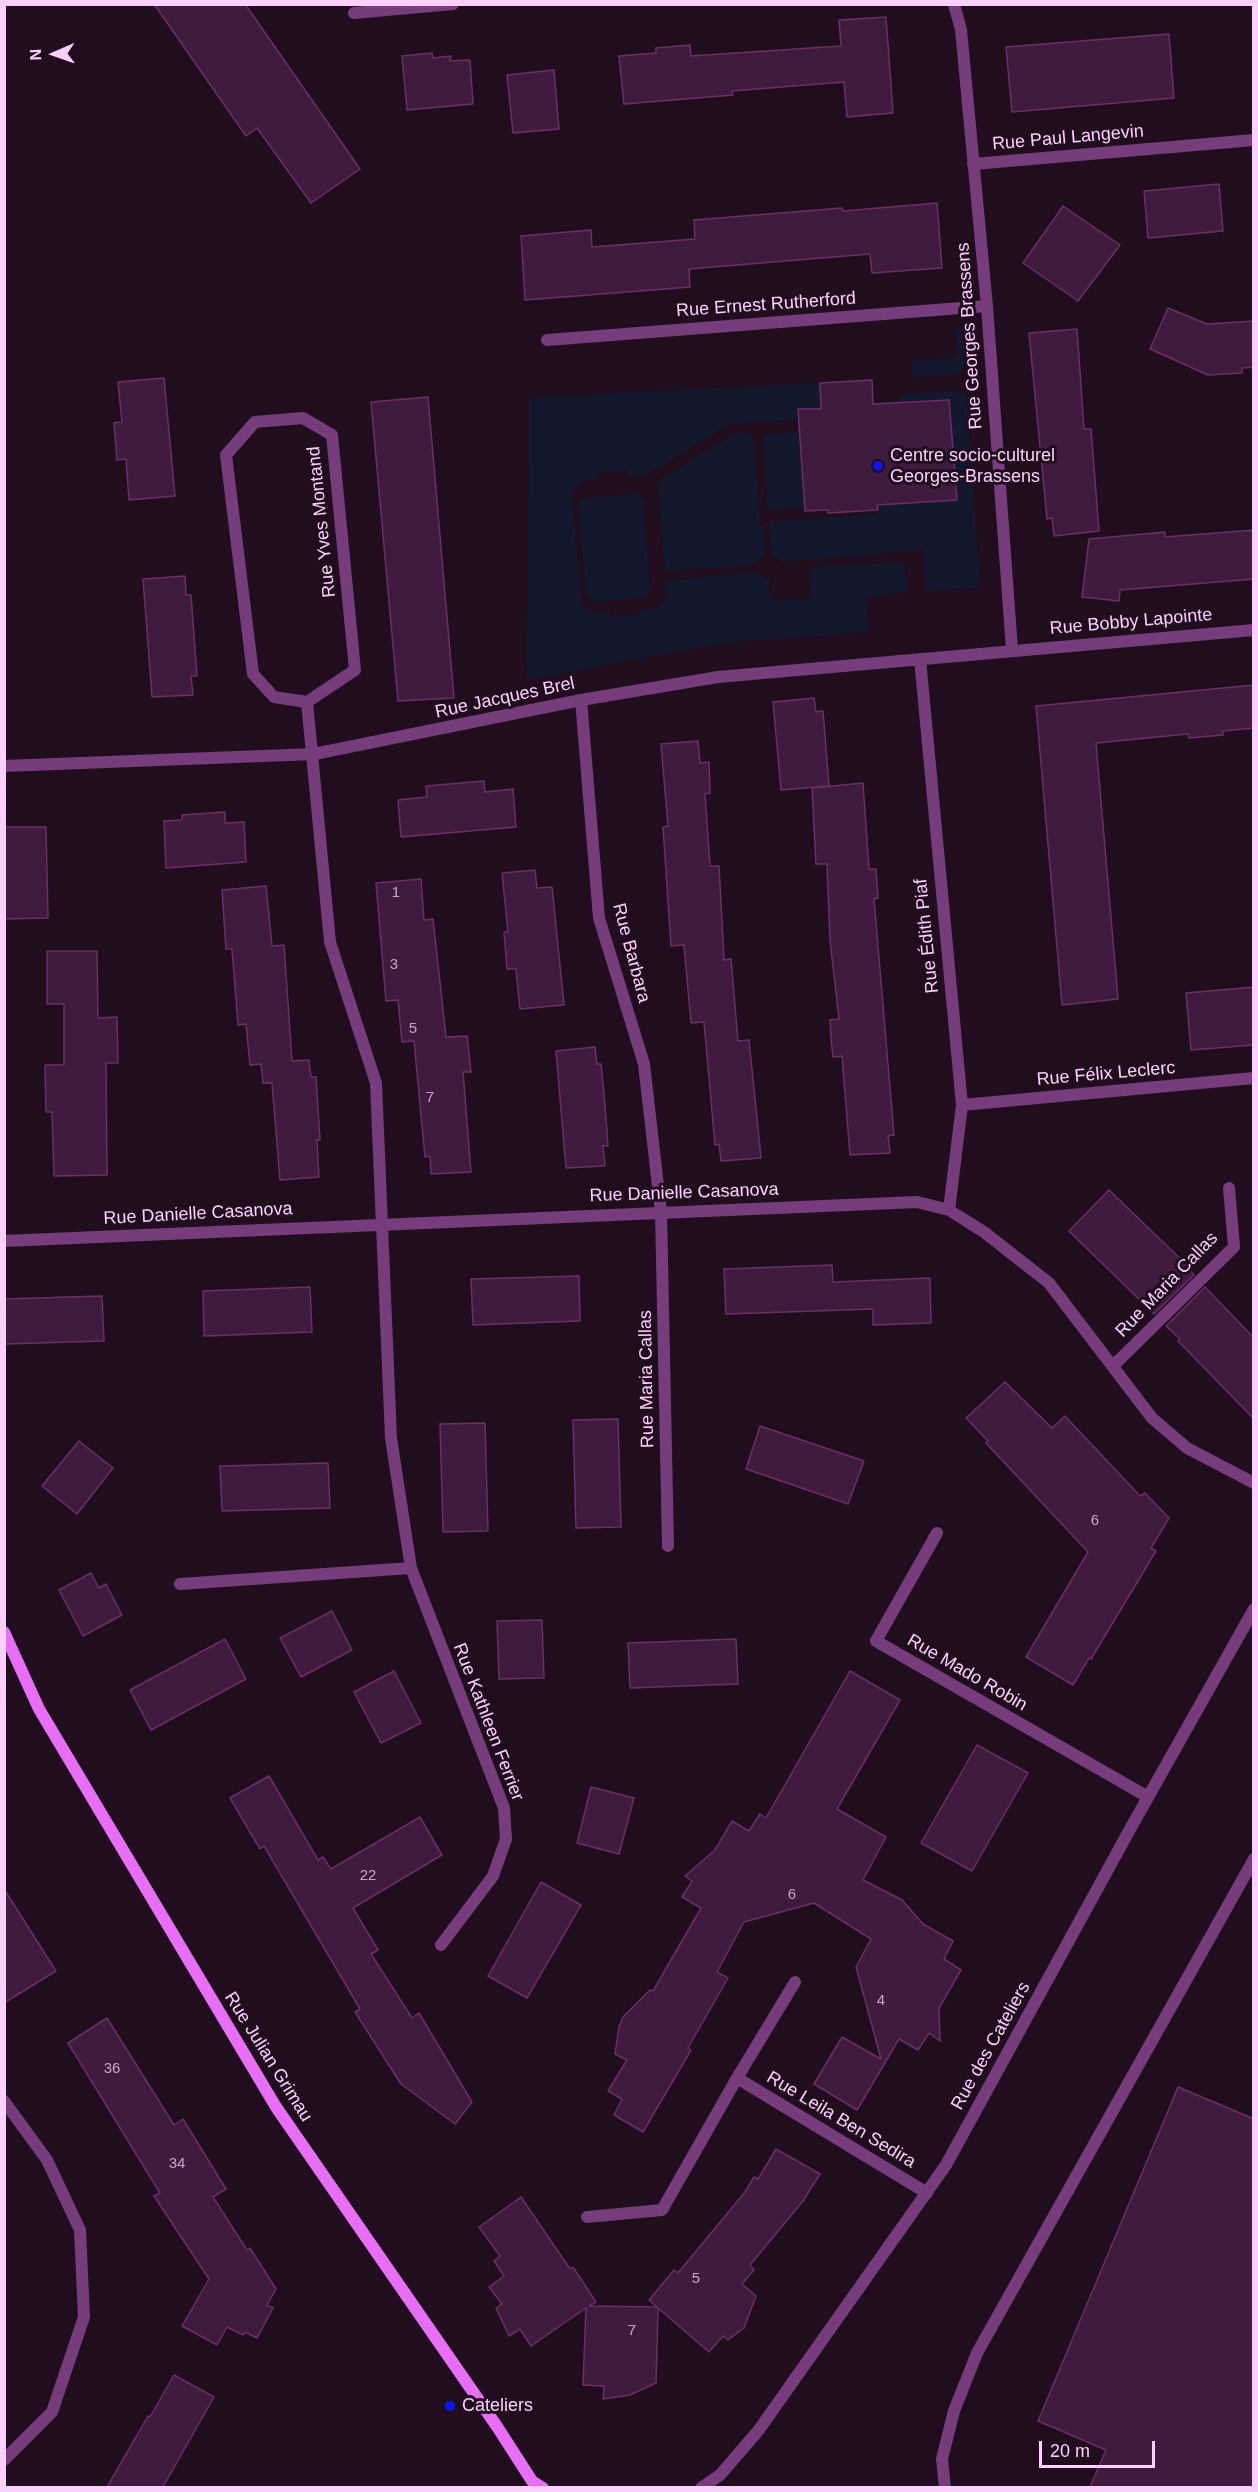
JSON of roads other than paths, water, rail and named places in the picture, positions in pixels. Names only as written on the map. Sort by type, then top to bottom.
[{"type":"street","points":[[354,13],[453,4]]},
{"type":"street","name":"Rue Paul Langevin","points":[[954,4],[961,30],[973,164],[1254,140]]},
{"type":"street","name":"Rue Georges Brassens","points":[[973,164],[987,306],[1012,650]]},
{"type":"street","name":"Rue Ernest Rutherford","points":[[547,340],[987,306]]},
{"type":"street","name":"Rue Yves Montand","points":[[303,418],[332,435],[355,670],[307,702],[274,697],[253,674],[226,455],[255,422],[303,418]]},
{"type":"street","name":"Rue Bobby Lapointe","points":[[1012,650],[1254,630]]},
{"type":"street","name":"Rue Jacques Brel","points":[[4,766],[314,754],[581,700],[718,677],[1012,650]]},
{"type":"street","name":"Rue Édith Piaf","points":[[920,659],[962,1105],[949,1210]]},
{"type":"street","name":"Rue Barbara","points":[[581,700],[599,918],[644,1064],[661,1212]]},
{"type":"street","points":[[307,702],[314,754]]},
{"type":"street","name":"Rue Kathleen Ferrier","points":[[314,754],[330,942],[376,1083],[384,1224],[391,1438],[411,1568],[504,1808],[506,1839],[493,1876],[441,1945]]},
{"type":"street","name":"Rue Félix Leclerc","points":[[962,1105],[1254,1078]]},
{"type":"street","name":"Rue Maria Callas","points":[[1113,1366],[1233,1248],[1229,1188]]},
{"type":"street","name":"Rue Danielle Casanova","points":[[4,1241],[917,1202],[949,1210],[984,1232],[1049,1283],[1152,1418],[1187,1448],[1254,1483]]},
{"type":"street","name":"Rue Maria Callas","points":[[661,1212],[668,1546]]},
{"type":"street","name":"Rue Mado Robin","points":[[937,1533],[876,1641],[1148,1797]]},
{"type":"street","points":[[180,1584],[411,1568]]},
{"type":"street","name":"Rue des Cateliers","points":[[701,2487],[718,2481],[758,2431],[946,2165],[1254,1609]]},
{"type":"street","name":"Rue Julian Grimau","points":[[4,1632],[39,1709],[276,2107],[536,2485]]},
{"type":"street","points":[[945,2487],[942,2459],[954,2411],[977,2353],[1254,1859]]},
{"type":"street","name":"Rue Leila Ben Sedira","points":[[587,2217],[662,2210],[795,1982]]},
{"type":"street","name":"Rue Leila Ben Sedira","points":[[737,2078],[927,2193]]},
{"type":"street","points":[[4,2101],[47,2160],[80,2230],[84,2317],[52,2412],[4,2460]]},
{"type":"place","name":"Centre socio-culturel Georges-Brassens","points":[[878,466]]},
{"type":"place","name":"Cateliers","points":[[450,2406]]}]
